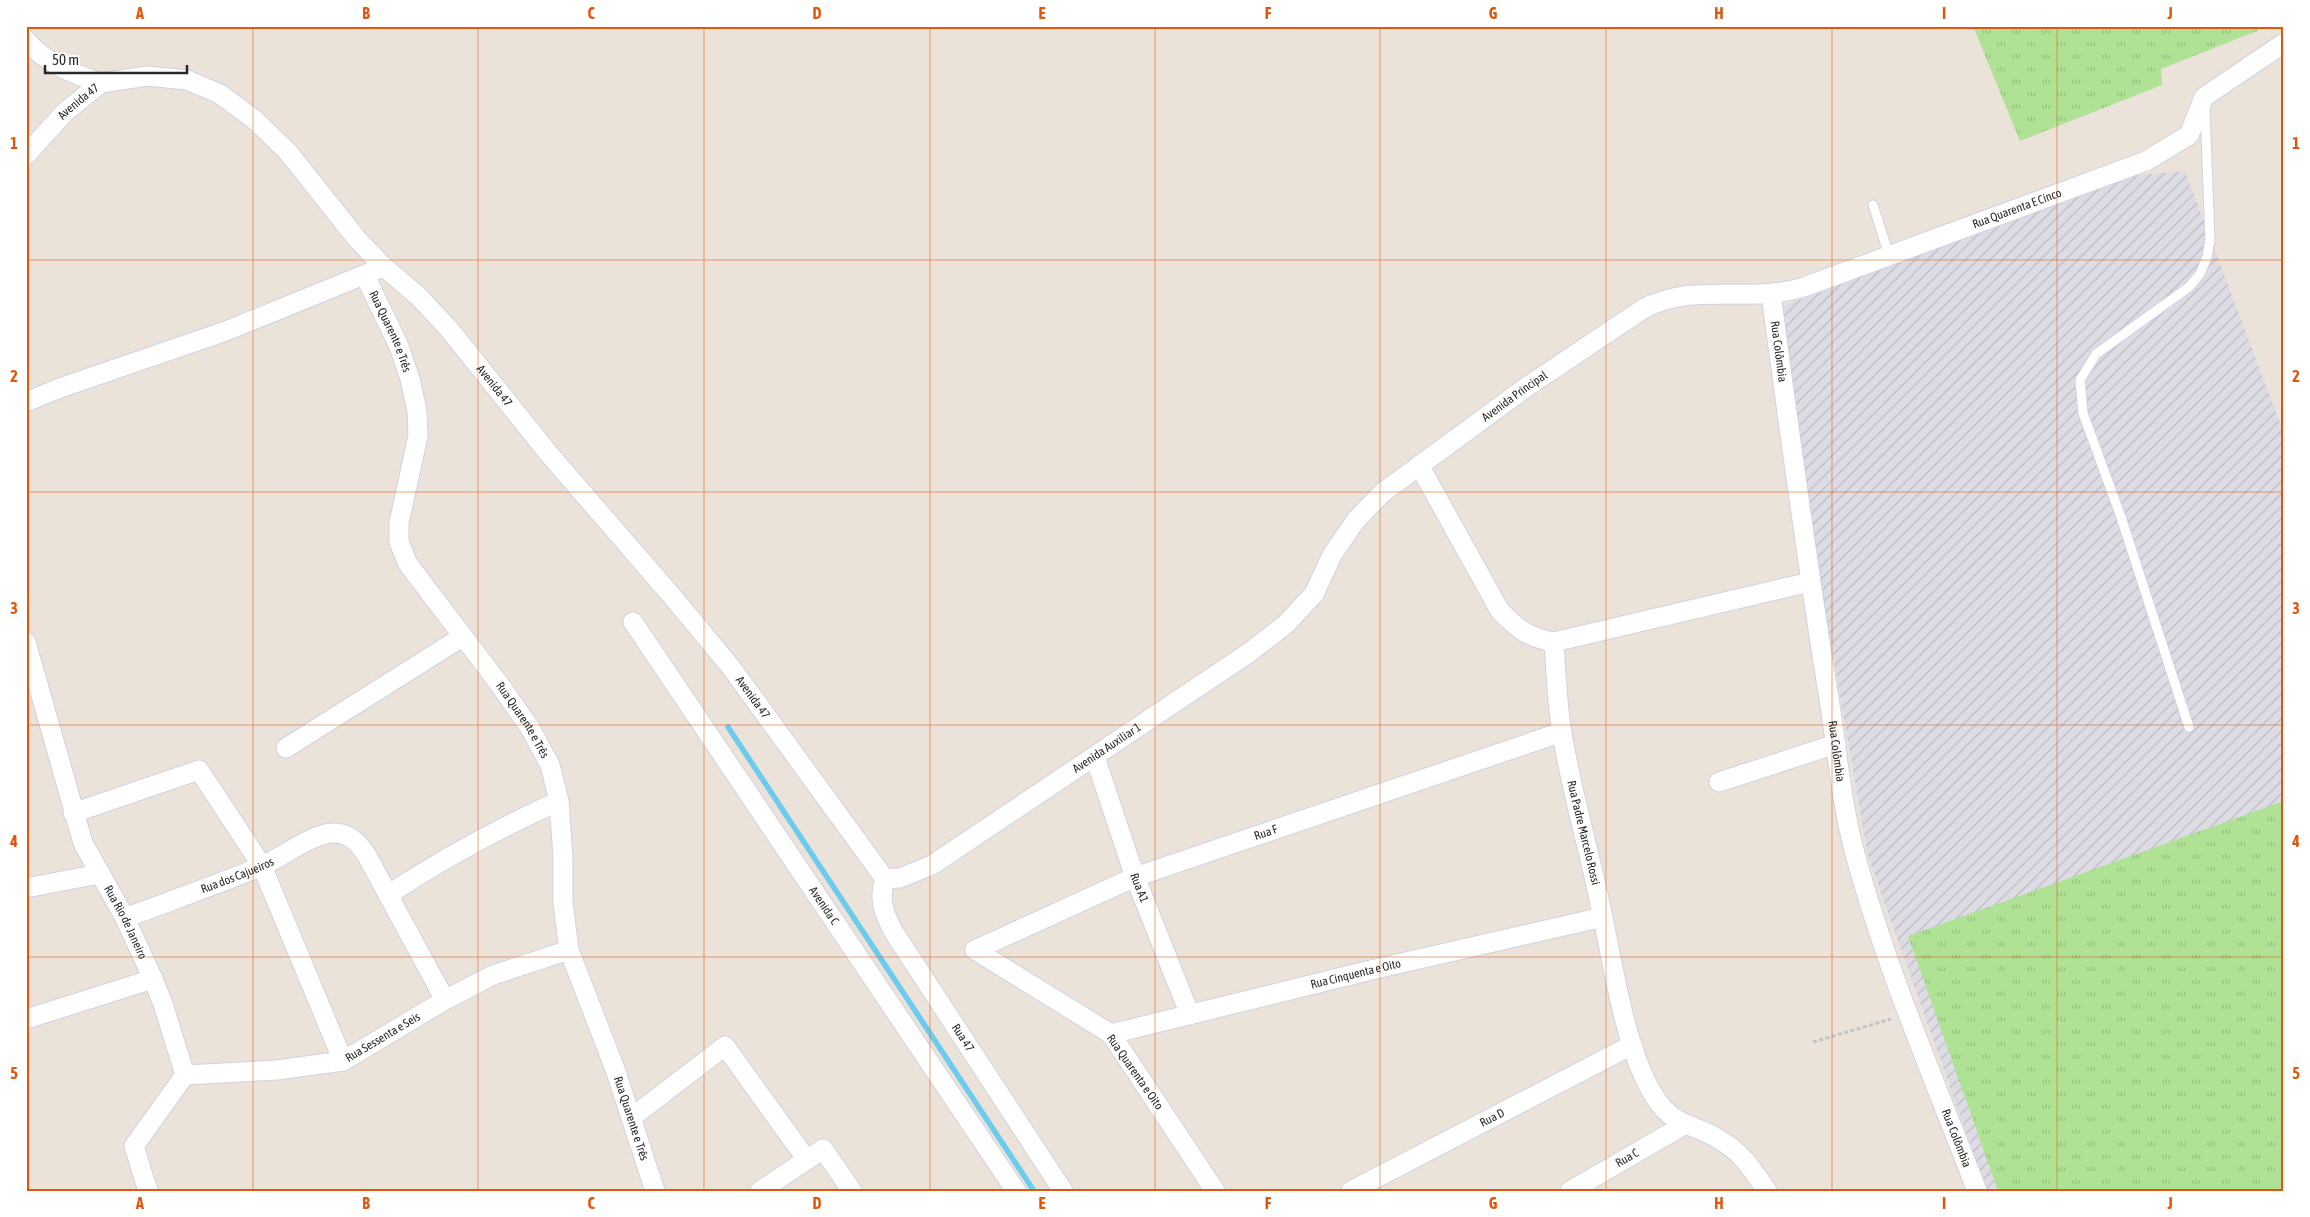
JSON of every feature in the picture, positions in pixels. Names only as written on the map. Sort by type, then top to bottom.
[{"type":"street","points":[[26,40],[50,61],[72,73],[101,83]]},
{"type":"street","points":[[2204,97],[2284,43]]},
{"type":"street","name":"Avenida 47","points":[[26,155],[65,112],[101,83],[147,76],[187,80],[220,94],[255,120],[288,152],[357,239],[383,266],[419,297],[449,329],[555,460],[730,666],[884,879]]},
{"type":"street","name":"Rua Quarenta E Cinco","points":[[1804,287],[2146,161],[2189,135],[2204,97]]},
{"type":"street","points":[[26,402],[57,389],[226,331],[365,276],[383,266]]},
{"type":"street","name":"Rua Quarente e Três","points":[[365,276],[398,344],[410,379],[417,411],[418,436],[399,523],[399,542],[408,564],[530,728],[550,765],[559,802],[563,857],[563,903],[568,950],[615,1069],[655,1191]]},
{"type":"street","name":"Avenida Principal","points":[[1314,594],[1332,555],[1356,520],[1382,493],[1528,386],[1652,304],[1702,293],[1771,294],[1804,287]]},
{"type":"street","name":"Rua Colômbia","points":[[1771,294],[1810,582],[1836,744],[1842,798],[1854,851],[1909,1014],[1977,1191]]},
{"type":"street","points":[[1419,465],[1500,611],[1515,626],[1534,638],[1554,642],[1810,582]]},
{"type":"street","name":"Avenida Auxiliar 1","points":[[884,879],[900,878],[932,865],[1095,757],[1250,652],[1286,624],[1314,594]]},
{"type":"street","name":"Avenida C","points":[[633,622],[1016,1191]]},
{"type":"street","points":[[286,748],[462,637]]},
{"type":"street","name":"Rua Rio de Janeiro","points":[[26,642],[83,843],[125,918],[164,1004],[185,1075]]},
{"type":"street","name":"Rua Padre Marcelo Rossi","points":[[1554,642],[1562,732],[1614,974],[1632,1045],[1648,1084],[1663,1108],[1684,1125],[1714,1136],[1740,1153],[1767,1191]]},
{"type":"street","name":"Rua F","points":[[975,950],[1134,877],[1562,732]]},
{"type":"street","points":[[1719,782],[1836,744]]},
{"type":"street","name":"Rua A1","points":[[1095,757],[1134,877],[1190,1015]]},
{"type":"street","points":[[73,813],[199,770],[262,866],[342,1061]]},
{"type":"street","points":[[444,1000],[389,894],[455,852],[524,817],[559,802]]},
{"type":"street","name":"Rua dos Cajueiros","points":[[125,918],[262,866],[322,835],[334,833],[346,835],[358,842],[389,894]]},
{"type":"street","points":[[26,888],[99,874]]},
{"type":"street","name":"Rua 47","points":[[884,879],[881,890],[881,902],[885,916],[893,931],[1063,1191]]},
{"type":"street","name":"Rua Cinquenta e Oito","points":[[1111,1034],[1371,970],[1603,917]]},
{"type":"street","name":"Rua Sessenta e Seis","points":[[185,1075],[277,1070],[342,1061],[444,1000],[493,975],[568,950]]},
{"type":"street","name":"Rua Quarenta e Oito","points":[[975,950],[1111,1034],[1216,1191]]},
{"type":"street","points":[[26,1019],[153,979]]},
{"type":"street","name":"Rua D","points":[[1351,1191],[1632,1045]]},
{"type":"street","points":[[632,1118],[725,1046],[807,1160]]},
{"type":"street","points":[[148,1191],[134,1146],[185,1075]]},
{"type":"street","name":"Rua C","points":[[1570,1191],[1684,1125]]},
{"type":"street","points":[[760,1191],[823,1149],[852,1191]]},
{"type":"lane","points":[[2189,727],[2121,517],[2083,413],[2080,380],[2096,354],[2130,328],[2175,299],[2190,287],[2200,274],[2207,256],[2210,240],[2204,97]]},
{"type":"lane","points":[[1873,205],[1889,255]]},
{"type":"path","points":[[1813,1042],[1909,1014]]},
{"type":"shaded area","points":[[2185,171],[2284,434],[2284,1191],[1987,1191],[1868,856],[1773,310],[2125,176]]},
{"type":"green space","points":[[1973,26],[2257,26],[2257,31],[2161,69],[2162,85],[2020,141]]},
{"type":"green space","points":[[2284,801],[2284,1191],[1998,1191],[1908,936]]},
{"type":"waterway","points":[[728,727],[1034,1191]]}]
